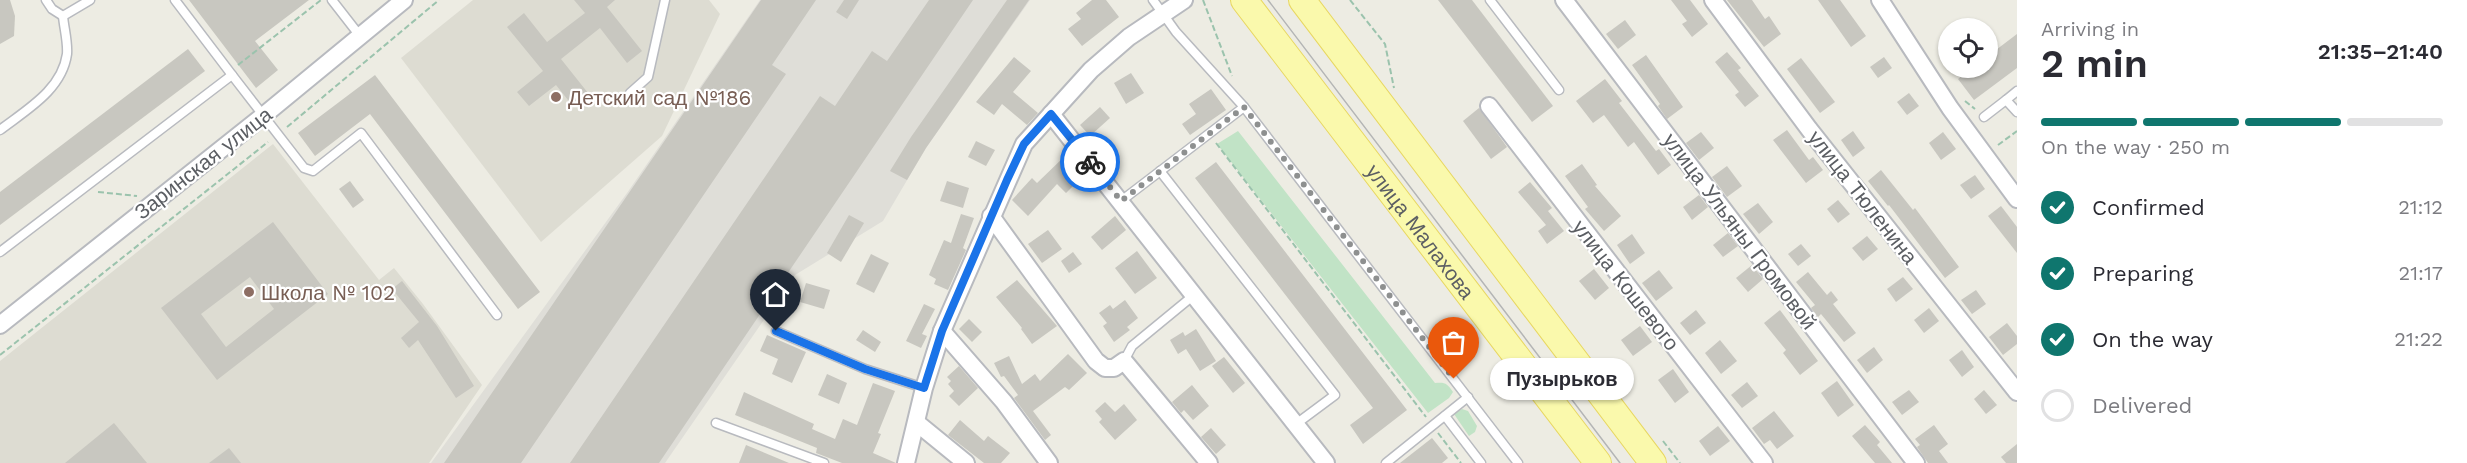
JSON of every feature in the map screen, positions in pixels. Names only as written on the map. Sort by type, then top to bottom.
[{"type":"main road","name":"улица Малахова","points":[[1244,0],[1599,463]]},
{"type":"main road","points":[[1302,0],[1653,463]]},
{"type":"street","name":"Заринская улица","points":[[0,325],[263,116],[404,0]]},
{"type":"street","points":[[906,463],[924,388],[942,331],[1024,144],[1091,70],[1130,37],[1184,0]]},
{"type":"street","name":"улица Ульяны Громовой","points":[[1564,0],[1916,463]]},
{"type":"street","name":"улица Тюленина","points":[[1713,0],[1809,129],[2017,392]]},
{"type":"street","points":[[1880,0],[1950,108],[2017,199]]},
{"type":"street","name":"улица Кошевого","points":[[1489,106],[1764,463]]},
{"type":"street","points":[[1051,114],[1326,463]]},
{"type":"street","points":[[991,216],[1096,361],[1105,368],[1114,368],[1124,361],[1209,463]]},
{"type":"street","points":[[942,331],[1004,402],[1049,463]]},
{"type":"street","points":[[917,423],[966,463]]},
{"type":"lane","points":[[46,0],[52,9],[63,16]]},
{"type":"lane","points":[[63,16],[90,0]]},
{"type":"lane","points":[[175,0],[304,168],[313,171],[361,133],[497,315]]},
{"type":"lane","points":[[332,0],[360,36]]},
{"type":"lane","points":[[630,93],[648,77],[664,0]]},
{"type":"lane","points":[[1153,0],[1176,32],[1244,107],[1518,463]]},
{"type":"lane","points":[[1490,0],[1559,90]]},
{"type":"lane","points":[[0,130],[45,96],[59,77],[67,51],[63,16]]},
{"type":"lane","points":[[0,252],[232,75]]},
{"type":"lane","points":[[1984,117],[2017,92]]},
{"type":"lane","points":[[2006,100],[2017,112]]},
{"type":"lane","points":[[1121,201],[1244,107]]},
{"type":"lane","points":[[1160,171],[1335,395],[1296,424]]},
{"type":"lane","points":[[1124,361],[1132,346],[1194,295]]},
{"type":"lane","points":[[776,331],[865,369],[924,388]]},
{"type":"lane","points":[[1386,463],[1468,398]]},
{"type":"lane","points":[[1445,416],[1481,463]]},
{"type":"lane","points":[[716,423],[824,463]]},
{"type":"path","points":[[232,75],[239,63],[321,0]]},
{"type":"path","points":[[0,355],[112,264],[278,135],[439,0]]},
{"type":"path","points":[[1203,0],[1244,107]]},
{"type":"path","points":[[1350,0],[1385,44],[1394,88]]},
{"type":"path","points":[[1985,155],[2017,131]]},
{"type":"path","points":[[1209,133],[1461,463]]},
{"type":"path","points":[[80,191],[137,196]]},
{"type":"path","points":[[1658,435],[1680,463]]},
{"type":"shaded area","name":"Детский сад №186","points":[[473,0],[709,0],[720,14],[662,136],[541,242],[401,58]]},
{"type":"shaded area","points":[[760,0],[1030,0],[926,148],[883,221],[795,275],[665,463],[431,463],[627,193]]},
{"type":"shaded area","name":"Школа № 102","points":[[273,144],[379,280],[394,268],[482,385],[429,463],[0,463],[0,361]]},
{"type":"green space","points":[[1238,131],[1435,383],[1446,384],[1451,389],[1453,392],[1449,398],[1428,413],[1217,144]]},
{"type":"green space","points":[[1462,409],[1468,411],[1477,426],[1475,432],[1469,436],[1454,414]]},
{"type":"building","points":[[0,0],[10,0],[15,16],[14,36],[0,44]]},
{"type":"building","points":[[189,0],[309,0],[255,41],[278,70],[256,88]]},
{"type":"building","points":[[574,0],[615,0],[607,7],[642,51],[627,63],[600,28],[561,59],[588,93],[572,105],[556,85],[529,106],[517,92],[543,71],[507,27],[524,13],[547,42],[585,13]]},
{"type":"building","points":[[761,0],[816,0],[772,65],[786,74],[521,463],[444,463]]},
{"type":"building","points":[[844,0],[859,0],[847,19],[836,12]]},
{"type":"building","points":[[929,0],[973,0],[659,463],[570,463],[820,96],[835,106],[872,51],[887,61]]},
{"type":"building","points":[[1007,0],[1029,0],[926,148],[907,180],[890,171],[911,137]]},
{"type":"building","points":[[1092,0],[1106,0],[1119,17],[1082,46],[1068,29],[1081,19],[1076,13]]},
{"type":"building","points":[[1438,0],[1472,0],[1553,106],[1532,122]]},
{"type":"building","points":[[1671,0],[1690,0],[1708,24],[1692,37],[1682,24],[1687,21]]},
{"type":"building","points":[[1727,0],[1752,0],[1765,19],[1769,16],[1781,34],[1764,47]]},
{"type":"building","points":[[1818,0],[1840,0],[1866,36],[1851,47]]},
{"type":"building","points":[[1625,20],[1636,35],[1618,49],[1606,34]]},
{"type":"building","points":[[2017,34],[2017,68],[1974,100],[1958,79],[1998,78],[1998,48]]},
{"type":"building","points":[[188,49],[205,71],[0,225],[0,192]]},
{"type":"building","points":[[1727,52],[1741,68],[1738,70],[1759,96],[1745,107],[1735,95],[1739,92],[1715,62]]},
{"type":"building","points":[[1646,55],[1683,107],[1667,119],[1658,106],[1660,104],[1632,65]]},
{"type":"building","points":[[1014,57],[1031,71],[1013,92],[1038,113],[1027,125],[1002,104],[994,115],[976,102]]},
{"type":"building","points":[[1884,57],[1892,68],[1878,78],[1870,67]]},
{"type":"building","points":[[1801,58],[1835,102],[1820,113],[1787,69]]},
{"type":"building","points":[[1131,73],[1144,93],[1126,104],[1114,83]]},
{"type":"building","points":[[375,75],[540,292],[518,309],[370,114],[315,156],[298,133]]},
{"type":"building","points":[[1605,79],[1622,101],[1619,103],[1656,151],[1659,149],[1671,165],[1658,175],[1634,142],[1628,147],[1604,115],[1593,123],[1576,101]]},
{"type":"building","points":[[1211,89],[1226,110],[1190,135],[1182,124],[1196,114],[1189,104]]},
{"type":"building","points":[[1909,93],[1919,106],[1907,115],[1897,102]]},
{"type":"building","points":[[1100,107],[1110,118],[1090,136],[1080,125]]},
{"type":"building","points":[[1479,108],[1507,147],[1491,159],[1463,121]]},
{"type":"building","points":[[1787,130],[1809,160],[1813,157],[1823,170],[1806,183],[1773,140]]},
{"type":"building","points":[[1853,131],[1865,148],[1853,157],[1841,140]]},
{"type":"building","points":[[1701,132],[1714,148],[1699,160],[1686,143]]},
{"type":"building","points":[[1943,132],[1956,149],[1941,160],[1929,143]]},
{"type":"building","points":[[1098,136],[1111,152],[1101,161],[1088,144]]},
{"type":"building","points":[[976,141],[995,150],[986,166],[968,157]]},
{"type":"building","points":[[1065,156],[1075,167],[1078,165],[1088,178],[1080,185],[1077,182],[1066,193],[1057,184],[1028,216],[1012,200],[1032,178],[1037,183]]},
{"type":"building","points":[[1216,162],[1407,410],[1363,444],[1350,425],[1373,408],[1195,178]]},
{"type":"building","points":[[1582,164],[1597,185],[1595,186],[1621,216],[1604,231],[1585,209],[1588,207],[1565,176]]},
{"type":"building","points":[[1727,166],[1742,186],[1727,197],[1712,177]]},
{"type":"building","points":[[1881,170],[1913,210],[1915,208],[1959,267],[1945,278],[1868,181]]},
{"type":"building","points":[[1975,175],[1985,189],[1971,199],[1960,185]]},
{"type":"building","points":[[350,181],[364,200],[353,208],[339,189]]},
{"type":"building","points":[[947,181],[969,188],[963,208],[940,201]]},
{"type":"building","points":[[1530,182],[1552,208],[1548,211],[1564,231],[1547,244],[1538,231],[1546,225],[1518,192]]},
{"type":"building","points":[[1699,195],[1708,207],[1692,220],[1683,207]]},
{"type":"building","points":[[1838,200],[1850,214],[1838,223],[1827,209]]},
{"type":"building","points":[[1758,203],[1773,222],[1759,234],[1743,214]]},
{"type":"building","points":[[2001,206],[2017,227],[2017,253],[1988,216]]},
{"type":"building","points":[[961,214],[974,218],[963,248],[966,250],[948,290],[934,284],[936,279],[929,275],[944,240],[951,243]]},
{"type":"building","points":[[849,215],[864,223],[841,262],[827,253]]},
{"type":"building","points":[[1115,216],[1126,230],[1102,250],[1091,237]]},
{"type":"building","points":[[273,222],[328,294],[217,380],[161,308]],"holes":[[[250,277],[274,309],[226,347],[201,314]]]},
{"type":"building","points":[[1048,230],[1062,249],[1042,263],[1028,244]]},
{"type":"building","points":[[1728,233],[1738,246],[1723,257],[1713,245]]},
{"type":"building","points":[[1632,234],[1645,253],[1630,264],[1617,245]]},
{"type":"building","points":[[1867,236],[1878,249],[1863,261],[1852,248]]},
{"type":"building","points":[[1801,244],[1811,256],[1798,266],[1788,254]]},
{"type":"building","points":[[1137,251],[1157,278],[1135,294],[1115,268]]},
{"type":"building","points":[[1073,252],[1082,264],[1069,273],[1061,261]]},
{"type":"building","points":[[871,254],[889,263],[874,293],[856,284]]},
{"type":"building","points":[[1752,265],[1763,279],[1748,292],[1736,278]]},
{"type":"building","points":[[1594,269],[1609,288],[1595,300],[1579,281]]},
{"type":"building","points":[[1659,270],[1673,288],[1656,301],[1642,283]]},
{"type":"building","points":[[1808,272],[1827,295],[1831,291],[1838,300],[1833,304],[1856,333],[1844,342],[1821,314],[1818,317],[1811,308],[1815,305],[1796,282]]},
{"type":"building","points":[[1903,277],[1913,289],[1896,302],[1887,289]]},
{"type":"building","points":[[1017,280],[1057,326],[1032,344],[996,297]]},
{"type":"building","points":[[402,281],[437,326],[474,386],[456,398],[418,340],[409,348],[401,338],[419,322],[392,289]]},
{"type":"building","points":[[806,283],[830,290],[824,309],[800,302]]},
{"type":"building","points":[[1976,290],[1986,304],[1972,314],[1961,300]]},
{"type":"building","points":[[1125,300],[1138,318],[1127,327],[1130,330],[1114,342],[1103,326],[1107,323],[1099,313],[1110,305],[1113,309]]},
{"type":"building","points":[[924,304],[935,309],[922,334],[927,336],[921,348],[906,341]]},
{"type":"building","points":[[1929,308],[1939,321],[1924,333],[1914,320]]},
{"type":"building","points":[[1696,310],[1706,323],[1690,335],[1680,323]]},
{"type":"building","points":[[1780,310],[1818,361],[1800,375],[1783,353],[1786,350],[1764,323]]},
{"type":"building","points":[[969,319],[982,332],[972,342],[959,329]]},
{"type":"building","points":[[2007,323],[2017,336],[2017,344],[2003,355],[1989,337]]},
{"type":"building","points":[[1640,326],[1652,342],[1633,356],[1621,340]]},
{"type":"building","points":[[1196,329],[1216,361],[1200,371],[1186,349],[1178,354],[1170,340],[1183,332],[1185,336]]},
{"type":"building","points":[[863,330],[881,342],[875,352],[856,340]]},
{"type":"building","points":[[767,335],[806,352],[792,383],[772,374],[778,359],[760,351]]},
{"type":"building","points":[[1720,340],[1737,361],[1721,374],[1705,353]]},
{"type":"building","points":[[1874,347],[1883,360],[1867,373],[1857,360]]},
{"type":"building","points":[[1962,350],[1974,367],[1962,377],[1949,360]]},
{"type":"building","points":[[1068,354],[1087,373],[1069,390],[1065,387],[1033,411],[1051,435],[1045,440],[1014,398],[1018,395],[1004,376],[1001,377],[994,363],[1009,356],[1022,384],[1035,374],[1040,381]]},
{"type":"building","points":[[1224,357],[1245,383],[1233,393],[1212,366]]},
{"type":"building","points":[[959,366],[978,388],[959,406],[949,396],[954,391],[948,384],[951,381],[947,377]]},
{"type":"building","points":[[1673,369],[1689,392],[1675,403],[1658,380]]},
{"type":"building","points":[[827,374],[847,383],[839,404],[818,395]]},
{"type":"building","points":[[1837,381],[1854,405],[1838,417],[1821,393]]},
{"type":"building","points":[[1747,382],[1758,396],[1742,408],[1731,395]]},
{"type":"building","points":[[873,383],[895,391],[878,433],[881,434],[873,453],[896,463],[842,463],[816,453],[817,448],[735,415],[744,392],[814,424],[812,429],[835,439],[843,419],[857,425]]},
{"type":"building","points":[[1192,385],[1209,406],[1193,420],[1184,410],[1181,413],[1172,402]]},
{"type":"building","points":[[1909,390],[1919,402],[1902,415],[1892,402]]},
{"type":"building","points":[[1984,390],[1997,405],[1986,414],[1974,399]]},
{"type":"building","points":[[1105,402],[1115,412],[1124,404],[1137,420],[1115,440],[1099,422],[1102,419],[1095,411]]},
{"type":"building","points":[[1774,411],[1794,436],[1777,449],[1770,440],[1764,444],[1752,428]]},
{"type":"building","points":[[960,420],[984,441],[988,436],[1010,453],[1001,463],[984,463],[948,435]]},
{"type":"building","points":[[114,423],[147,463],[65,463]]},
{"type":"building","points":[[1865,425],[1880,442],[1877,445],[1892,463],[1875,463],[1852,436]]},
{"type":"building","points":[[1934,425],[1948,444],[1939,451],[1948,463],[1928,463],[1917,447],[1920,445],[1915,439]]},
{"type":"building","points":[[1718,426],[1730,441],[1710,456],[1699,441]]},
{"type":"building","points":[[1211,428],[1226,445],[1216,454],[1201,437]]},
{"type":"building","points":[[1432,438],[1448,458],[1442,463],[1400,463]]},
{"type":"building","points":[[2017,444],[2017,463],[2006,463],[2001,457]]},
{"type":"building","points":[[746,445],[789,463],[739,463]]},
{"type":"building","points":[[229,448],[241,463],[209,463]]},
{"type":"tram line","points":[[1268,0],[1620,463]]},
{"type":"way so far","points":[[1090,162],[1121,201],[1244,107],[1454,379]]},
{"type":"place","name":"Детский сад №186","points":[[556,97]]},
{"type":"place","name":"Школа № 102","points":[[249,292]]},
{"type":"place","name":"Пузырьков","points":[[1454,379]]},
{"type":"route","points":[[776,331],[865,369],[924,388],[942,331],[1024,144],[1051,114],[1090,162]]}]
